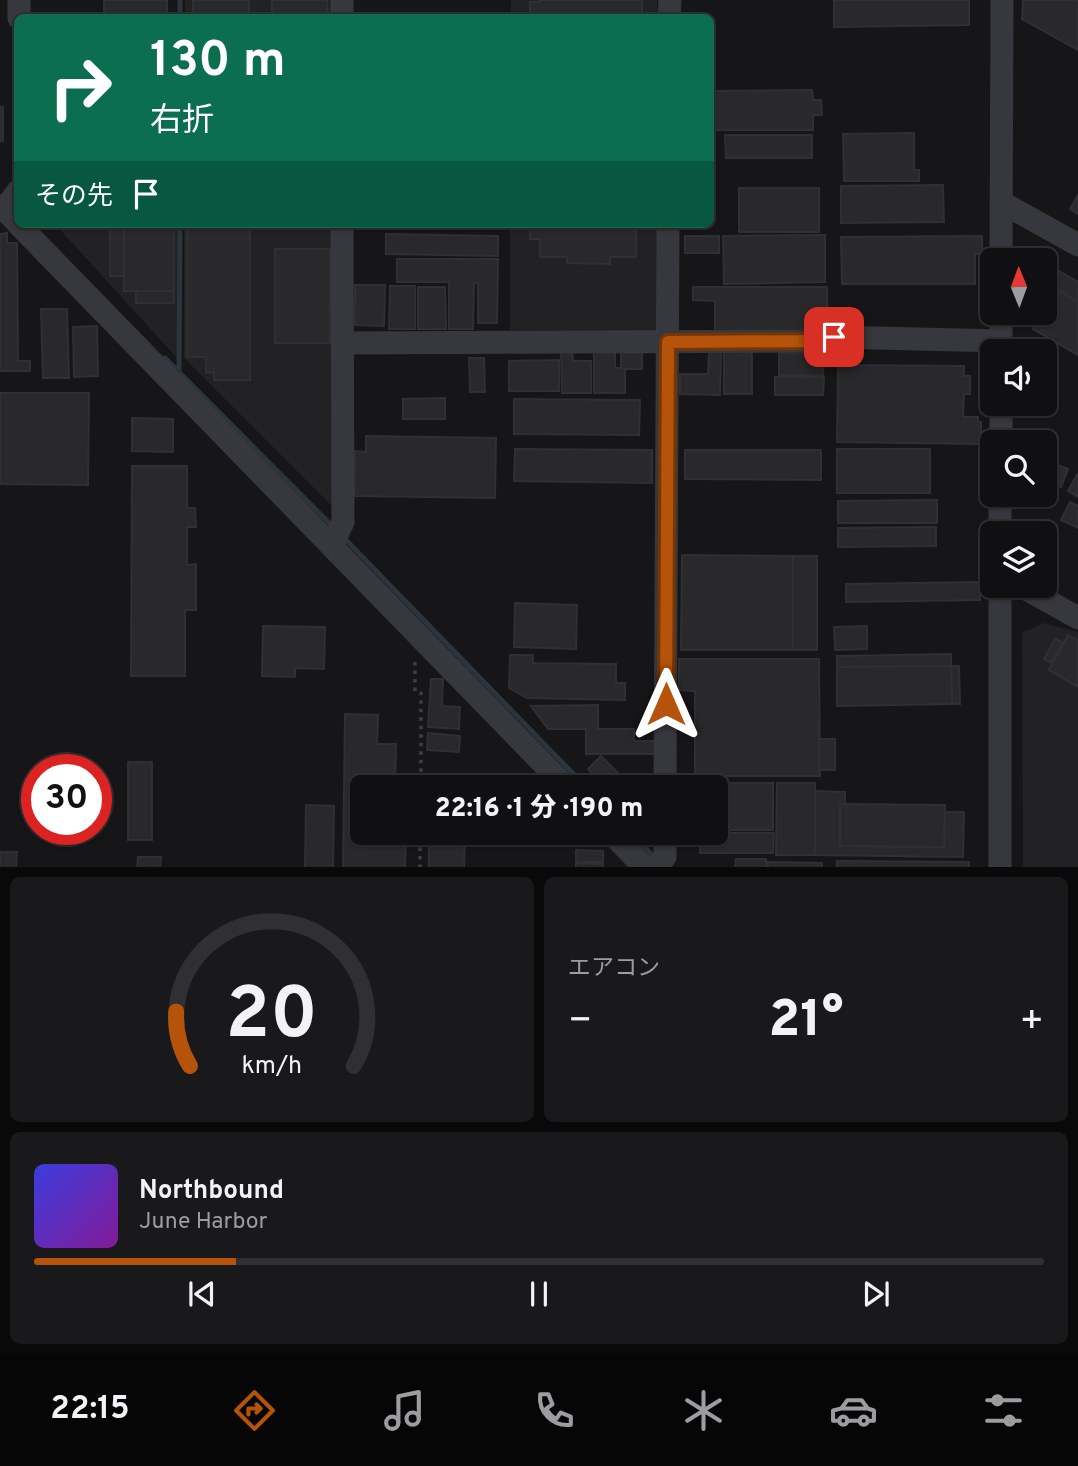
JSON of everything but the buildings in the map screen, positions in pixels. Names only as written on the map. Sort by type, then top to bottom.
[{"type":"street","points":[[1001,248],[1002,0]]},
{"type":"street","points":[[1001,202],[1078,245]]},
{"type":"street","points":[[27,228],[554,775]]},
{"type":"street","points":[[332,545],[343,522],[342,228]]},
{"type":"street","points":[[665,775],[668,228]]},
{"type":"street","points":[[342,343],[821,341],[834,337],[980,346]]},
{"type":"street","points":[[1000,598],[1000,867]]},
{"type":"street","points":[[1042,598],[1078,618]]},
{"type":"street","points":[[623,845],[645,867]]},
{"type":"street","points":[[656,867],[665,857],[665,845]]},
{"type":"path","points":[[415,691],[422,693],[421,775]]},
{"type":"path","points":[[420,867],[421,845]]},
{"type":"shaded area","points":[[185,0],[333,0],[333,14],[185,14]]},
{"type":"shaded area","points":[[511,0],[657,0],[657,14],[511,14]]},
{"type":"shaded area","points":[[59,228],[178,228],[177,358]]},
{"type":"shaded area","points":[[184,228],[333,228],[333,507],[184,358]]},
{"type":"shaded area","points":[[510,228],[657,228],[656,331],[510,330]]},
{"type":"shaded area","points":[[1043,623],[1078,632],[1078,867],[1023,867],[1022,633]]},
{"type":"waterway","points":[[180,0],[180,14]]},
{"type":"waterway","points":[[179,373],[180,228]]},
{"type":"waterway","points":[[165,358],[333,527]]},
{"type":"waterway","points":[[343,537],[574,775]]},
{"type":"waterway","points":[[643,845],[655,858]]},
{"type":"route","points":[[666,704],[668,342],[821,341],[834,337]]}]
